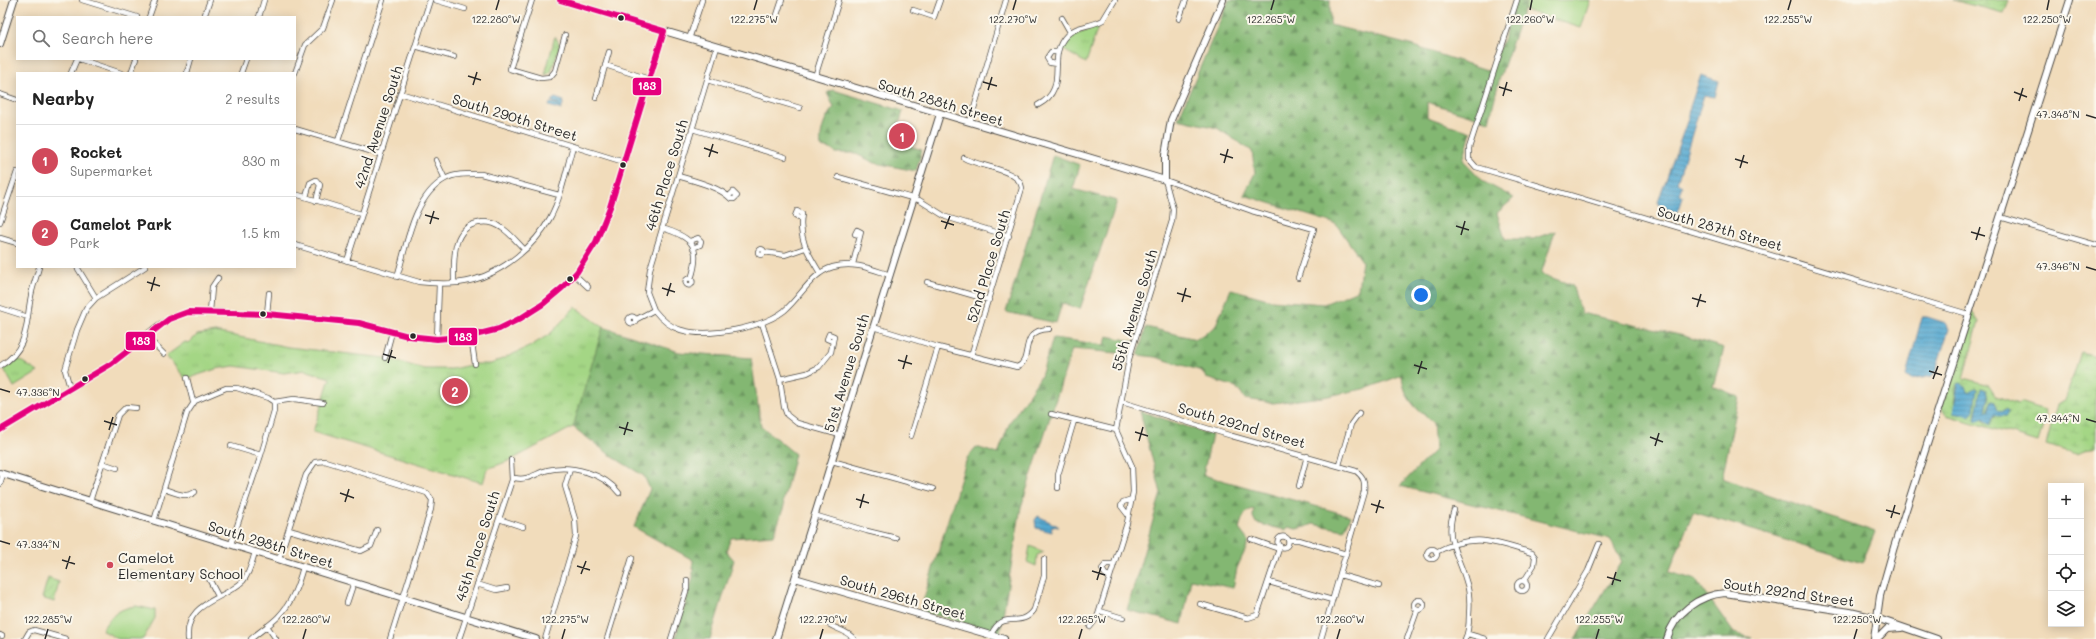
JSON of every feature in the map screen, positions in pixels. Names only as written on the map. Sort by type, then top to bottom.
[{"type":"main road","points":[[0,44],[2,31],[14,0]]},
{"type":"main road","name":"South 288th Street","points":[[560,0],[1165,180]]},
{"type":"main road","name":"55th Avenue South","points":[[1165,180],[1164,155],[1171,120],[1223,0]]},
{"type":"main road","points":[[1876,639],[1876,618],[1880,596],[1892,553],[2070,0]]},
{"type":"main road","name":"51st Avenue South","points":[[776,639],[940,114]]},
{"type":"main road","name":"South 298th Street","points":[[2,473],[536,639]]},
{"type":"main road","name":"South 296th Street","points":[[795,578],[1004,639]]},
{"type":"main road","name":"South 292nd Street","points":[[1667,639],[1674,623],[1680,615],[1706,597],[1725,593],[1850,612],[1876,618],[1937,639]]},
{"type":"main road","points":[[1876,639],[1887,629],[1906,628]]},
{"type":"street","points":[[82,0],[134,16]]},
{"type":"street","points":[[149,16],[155,0]]},
{"type":"street","points":[[204,16],[210,0]]},
{"type":"street","points":[[259,16],[264,0]]},
{"type":"street","points":[[295,72],[305,45],[323,28],[333,0]]},
{"type":"street","points":[[338,141],[383,0]]},
{"type":"street","name":"42nd Avenue South","points":[[347,261],[430,0]]},
{"type":"street","points":[[435,0],[465,9]]},
{"type":"street","points":[[532,0],[510,69],[541,78],[548,78],[553,75],[565,35]]},
{"type":"street","points":[[689,39],[702,0]]},
{"type":"street","points":[[775,21],[782,0]]},
{"type":"street","points":[[815,76],[839,0]]},
{"type":"street","points":[[913,10],[934,17],[940,0]]},
{"type":"street","points":[[970,122],[1006,0]]},
{"type":"street","points":[[1038,105],[1047,101],[1054,91],[1057,77],[1058,52],[1060,44],[1070,32],[1103,20],[1115,0]]},
{"type":"street","points":[[1179,19],[1186,0]]},
{"type":"street","name":"South 287th Street","points":[[1517,0],[1469,148],[1469,159],[1478,168],[1968,314]]},
{"type":"street","points":[[1062,18],[1070,32]]},
{"type":"street","points":[[0,430],[111,364],[133,348],[161,324],[177,315],[188,312],[267,314],[359,323],[392,332],[437,339],[471,336],[499,328],[521,318],[543,304],[576,274],[600,233],[624,162],[664,31]]},
{"type":"street","points":[[415,46],[454,57]]},
{"type":"street","name":"46th Place South","points":[[654,310],[648,299],[647,284],[662,228],[717,47]]},
{"type":"street","points":[[596,98],[609,52]]},
{"type":"street","points":[[1057,64],[1050,63],[1047,58],[1051,52],[1058,52]]},
{"type":"street","points":[[72,72],[78,60]]},
{"type":"street","points":[[81,60],[118,72]]},
{"type":"street","points":[[131,72],[136,60]]},
{"type":"street","points":[[187,72],[191,60]]},
{"type":"street","points":[[241,72],[246,60]]},
{"type":"street","points":[[606,65],[649,79]]},
{"type":"street","points":[[707,80],[800,108]]},
{"type":"street","points":[[0,94],[16,100]]},
{"type":"street","name":"South 290th Street","points":[[400,94],[624,162]]},
{"type":"street","points":[[296,129],[380,154]]},
{"type":"street","points":[[692,129],[785,157]]},
{"type":"street","points":[[296,246],[419,282],[439,284],[473,280],[489,274],[507,264],[538,236],[550,218],[560,195],[573,146]]},
{"type":"street","name":"52nd Place South","points":[[964,158],[1013,175],[1020,182],[1020,197],[971,356]]},
{"type":"street","points":[[436,160],[445,179]]},
{"type":"street","points":[[398,277],[419,210],[427,195],[445,179],[470,174],[481,174],[560,195]]},
{"type":"street","points":[[0,222],[1,213],[16,175]]},
{"type":"street","points":[[678,176],[707,186],[729,196]]},
{"type":"street","points":[[838,177],[913,199],[946,217],[1009,236]]},
{"type":"street","points":[[306,197],[311,182],[316,180],[320,185],[316,200]]},
{"type":"street","name":"South 288th Street","points":[[1165,180],[1252,211],[1314,229],[1298,278]]},
{"type":"street","name":"55th Avenue South","points":[[1116,430],[1129,359],[1172,221],[1173,209],[1165,180]]},
{"type":"street","points":[[296,194],[361,214]]},
{"type":"street","points":[[2000,217],[2096,245]]},
{"type":"street","points":[[799,218],[805,248],[820,273]]},
{"type":"street","points":[[454,282],[454,261],[460,234],[473,224],[490,223],[502,227],[524,249]]},
{"type":"street","points":[[662,228],[681,234],[692,244],[694,261],[691,279]]},
{"type":"street","points":[[853,264],[860,241],[860,236]]},
{"type":"street","points":[[0,238],[16,243]]},
{"type":"street","points":[[764,252],[786,256],[805,248]]},
{"type":"street","points":[[635,320],[654,310],[670,325],[690,332],[741,328],[762,323],[776,316],[790,306],[820,273],[833,267],[853,264],[890,275]]},
{"type":"street","points":[[0,366],[15,355],[20,349],[28,317],[32,291],[39,268]]},
{"type":"street","points":[[77,268],[96,298]]},
{"type":"street","points":[[70,388],[65,370],[77,330],[86,309],[96,298],[142,268]]},
{"type":"street","points":[[576,274],[588,287]]},
{"type":"street","points":[[210,312],[212,287],[218,278]]},
{"type":"street","points":[[927,282],[989,300]]},
{"type":"street","points":[[437,339],[439,284]]},
{"type":"street","points":[[267,314],[269,293]]},
{"type":"street","points":[[0,308],[28,317]]},
{"type":"street","points":[[762,323],[780,380],[784,407],[787,415],[797,423],[840,435]]},
{"type":"street","points":[[873,327],[971,356],[1019,366],[1032,335],[1039,330],[1049,329]]},
{"type":"street","points":[[385,358],[392,332]]},
{"type":"street","points":[[146,336],[164,354]]},
{"type":"street","points":[[471,336],[476,364]]},
{"type":"street","points":[[780,380],[807,373],[819,367],[830,354],[832,341]]},
{"type":"street","points":[[911,436],[938,347]]},
{"type":"street","points":[[154,520],[186,417],[193,402],[188,378]]},
{"type":"street","points":[[193,402],[230,387],[268,398],[274,402],[294,398],[323,403]]},
{"type":"street","points":[[231,544],[262,455],[274,411],[274,402]]},
{"type":"street","name":"South 292nd Street","points":[[1122,402],[1232,436],[1356,471],[1364,479],[1365,484],[1346,554]]},
{"type":"street","points":[[90,501],[120,412],[126,407],[136,408]]},
{"type":"street","points":[[1339,465],[1351,424],[1359,413]]},
{"type":"street","points":[[1051,414],[1074,421],[1116,430],[1132,466],[1132,499],[1128,515],[1100,611],[1095,622],[1090,627]]},
{"type":"street","points":[[1058,488],[1058,475],[1074,421]]},
{"type":"street","points":[[232,446],[262,455]]},
{"type":"street","points":[[1298,486],[1307,456]]},
{"type":"street","name":"45th Place South","points":[[459,639],[512,480],[511,460]]},
{"type":"street","points":[[279,559],[306,475],[315,462],[325,461],[425,492],[431,498],[430,511],[390,639]]},
{"type":"street","points":[[832,461],[933,490]]},
{"type":"street","points":[[102,463],[117,468]]},
{"type":"street","points":[[512,480],[515,478],[524,479],[554,469],[570,469],[604,479],[612,484],[619,493]]},
{"type":"street","points":[[545,639],[576,536],[575,519],[565,486],[570,469]]},
{"type":"street","points":[[0,484],[2,473]]},
{"type":"street","points":[[164,489],[185,496],[192,495],[195,492]]},
{"type":"street","points":[[1128,515],[1121,506],[1123,502],[1132,499]]},
{"type":"street","points":[[1454,510],[1450,530],[1451,544],[1466,580],[1469,593],[1467,637],[1485,639]]},
{"type":"street","points":[[814,515],[867,532],[896,538]]},
{"type":"street","points":[[499,519],[523,527]]},
{"type":"street","points":[[289,530],[361,552],[368,549],[372,545],[377,530]]},
{"type":"street","points":[[1200,604],[1248,618],[1254,617],[1258,611],[1269,582],[1280,548],[1277,542],[1279,537],[1284,536],[1288,540],[1299,540],[1346,554],[1321,639]]},
{"type":"street","points":[[1251,539],[1280,548],[1286,546],[1288,540]]},
{"type":"street","points":[[1436,552],[1451,544],[1471,539],[1482,540],[1532,554],[1535,557],[1535,561],[1524,581]]},
{"type":"street","points":[[1548,639],[1588,571],[1599,544]]},
{"type":"street","points":[[188,639],[190,624],[195,613],[205,603],[244,579],[255,552]]},
{"type":"street","points":[[607,639],[632,558]]},
{"type":"street","points":[[991,635],[1000,621],[1022,619],[1031,614],[1034,610],[1044,576],[1044,559]]},
{"type":"street","points":[[1110,577],[1105,574],[1102,569],[1106,564],[1114,564]]},
{"type":"street","points":[[251,639],[277,618],[289,604],[296,590],[303,567]]},
{"type":"street","points":[[1340,575],[1379,586]]},
{"type":"street","points":[[208,577],[218,596]]},
{"type":"street","points":[[671,639],[687,588],[687,580]]},
{"type":"street","points":[[347,603],[354,582]]},
{"type":"street","points":[[1269,582],[1332,600]]},
{"type":"street","points":[[477,584],[496,590],[507,588]]},
{"type":"street","points":[[1100,611],[1123,618]]},
{"type":"street","points":[[1407,639],[1417,611]]},
{"type":"street","points":[[823,620],[830,627],[848,633],[854,639]]},
{"type":"street","points":[[266,626],[276,639]]},
{"type":"street","points":[[25,639],[32,630],[38,630],[66,639]]},
{"type":"green space","points":[[1229,0],[1330,0],[1330,25],[1410,45],[1490,71],[1505,35],[1514,0],[1527,0],[1500,77],[1489,121],[1427,102],[1427,117],[1471,132],[1463,160],[1484,182],[1514,198],[1497,213],[1505,239],[1533,239],[1555,231],[1541,274],[1572,285],[1581,313],[1684,336],[1724,348],[1713,386],[1739,397],[1722,478],[1875,532],[1862,563],[1693,512],[1669,572],[1696,580],[1734,633],[1752,638],[1575,639],[1622,562],[1610,539],[1400,486],[1435,450],[1433,422],[1416,407],[1408,397],[1402,375],[1368,388],[1323,397],[1273,403],[1245,399],[1236,387],[1206,378],[1202,371],[1155,357],[1138,355],[1146,327],[1196,339],[1215,327],[1231,289],[1271,300],[1324,304],[1358,290],[1362,261],[1336,224],[1244,195],[1255,173],[1252,151],[1217,128],[1178,119]]},
{"type":"green space","points":[[1527,0],[1590,0],[1581,28],[1524,10]]},
{"type":"green space","points":[[1953,0],[2009,0],[2004,13]]},
{"type":"green space","points":[[1098,27],[1086,63],[1062,49],[1074,35]]},
{"type":"green space","points":[[555,36],[560,45],[551,72],[545,75]]},
{"type":"green space","points":[[833,90],[903,111],[894,141],[922,150],[916,171],[875,163],[854,153],[836,153],[830,149],[821,147],[823,126],[834,107],[827,93]]},
{"type":"green space","points":[[1053,155],[1080,165],[1073,189],[1117,201],[1080,309],[1062,303],[1056,323],[1006,312]]},
{"type":"green space","points":[[575,307],[603,327],[573,427],[511,460],[487,469],[483,483],[313,432],[330,378],[305,370],[284,373],[234,366],[216,369],[186,379],[166,356],[185,342],[189,343],[197,335],[215,332],[288,347],[385,358],[424,369],[452,369],[475,364],[491,364],[529,347],[550,334]]},
{"type":"green space","points":[[1972,312],[1979,322],[1963,378],[1989,385],[1996,396],[2018,404],[2020,402],[2045,410],[2046,416],[2038,442],[1946,415],[1941,408]],"holes":[[[1957,384],[1968,392],[1977,389],[1976,394],[1954,401]],[[1986,390],[1988,399],[1986,413],[1989,411],[1991,400],[1995,401],[1998,410],[2002,411],[2006,409],[2008,412],[2006,416],[1995,414],[1992,421],[1986,423],[1983,418],[1975,414],[1981,397]]]},
{"type":"green space","points":[[603,327],[679,352],[751,358],[761,426],[795,454],[783,501],[784,506],[774,535],[731,538],[726,551],[734,560],[710,639],[675,639],[693,578],[693,560],[634,527],[650,489],[644,476],[613,457],[573,427]]},
{"type":"green space","points":[[1107,336],[1133,341],[1129,354],[1072,349],[1021,507],[1000,633],[920,611],[967,458],[976,447],[998,454],[1010,422],[1041,376],[1053,338],[1105,345]]},
{"type":"green space","points":[[2081,352],[2096,356],[2096,447],[2076,454],[2046,445],[2057,405],[2065,400]]},
{"type":"green space","points":[[18,359],[38,372],[14,387],[4,369]]},
{"type":"green space","points":[[1140,411],[1212,435],[1203,475],[1351,516],[1344,530],[1313,524],[1296,529],[1289,527],[1285,530],[1256,523],[1253,517],[1254,509],[1248,511],[1244,516],[1239,529],[1249,542],[1237,568],[1233,588],[1191,579],[1182,624],[1127,610],[1161,493]]},
{"type":"green space","points":[[1030,546],[1044,552],[1037,555],[1036,566],[1027,562]]},
{"type":"green space","points":[[142,570],[146,572],[148,576],[146,580],[142,582],[138,580],[136,576],[138,572]]},
{"type":"green space","points":[[48,578],[59,582],[54,602],[42,598]]},
{"type":"green space","points":[[136,606],[155,610],[155,618],[143,639],[118,639],[102,630],[108,621],[120,611]]},
{"type":"water","points":[[1701,75],[1719,81],[1715,97],[1704,95],[1677,183],[1682,186],[1679,194],[1683,196],[1680,208],[1677,212],[1661,207],[1658,202],[1689,116],[1690,107]]},
{"type":"water","points":[[555,98],[564,101],[561,110],[549,106],[550,103],[560,105],[551,101]]},
{"type":"water","points":[[1922,317],[1927,317],[1946,323],[1949,329],[1935,372],[1932,376],[1911,380],[1906,376]]},
{"type":"water","points":[[1960,383],[1966,386],[1968,392],[1975,388],[1977,389],[1974,410],[1970,416],[1953,412],[1958,384]]},
{"type":"water","points":[[1981,388],[1986,390],[1988,399],[1986,412],[1989,411],[1991,400],[1995,401],[1998,410],[2002,411],[2006,409],[2008,412],[2006,416],[1998,416],[1995,414],[1990,425],[1983,418],[1978,420],[1975,419]]},
{"type":"water","points":[[1038,516],[1059,527],[1051,526],[1052,532],[1036,528],[1035,520]]},
{"type":"transit line","name":"183","points":[[0,430],[111,364],[169,319],[188,312],[267,314],[359,323],[408,336],[437,339],[471,336],[499,329],[521,318],[543,304],[562,288],[577,272],[596,242],[610,207],[664,31],[560,0]]},
{"type":"place","name":"Rocket","points":[[902,136]]},
{"type":"place","name":"Camelot Park","points":[[455,391]]},
{"type":"place","name":"Camelot Elementary School","points":[[110,565]]}]
